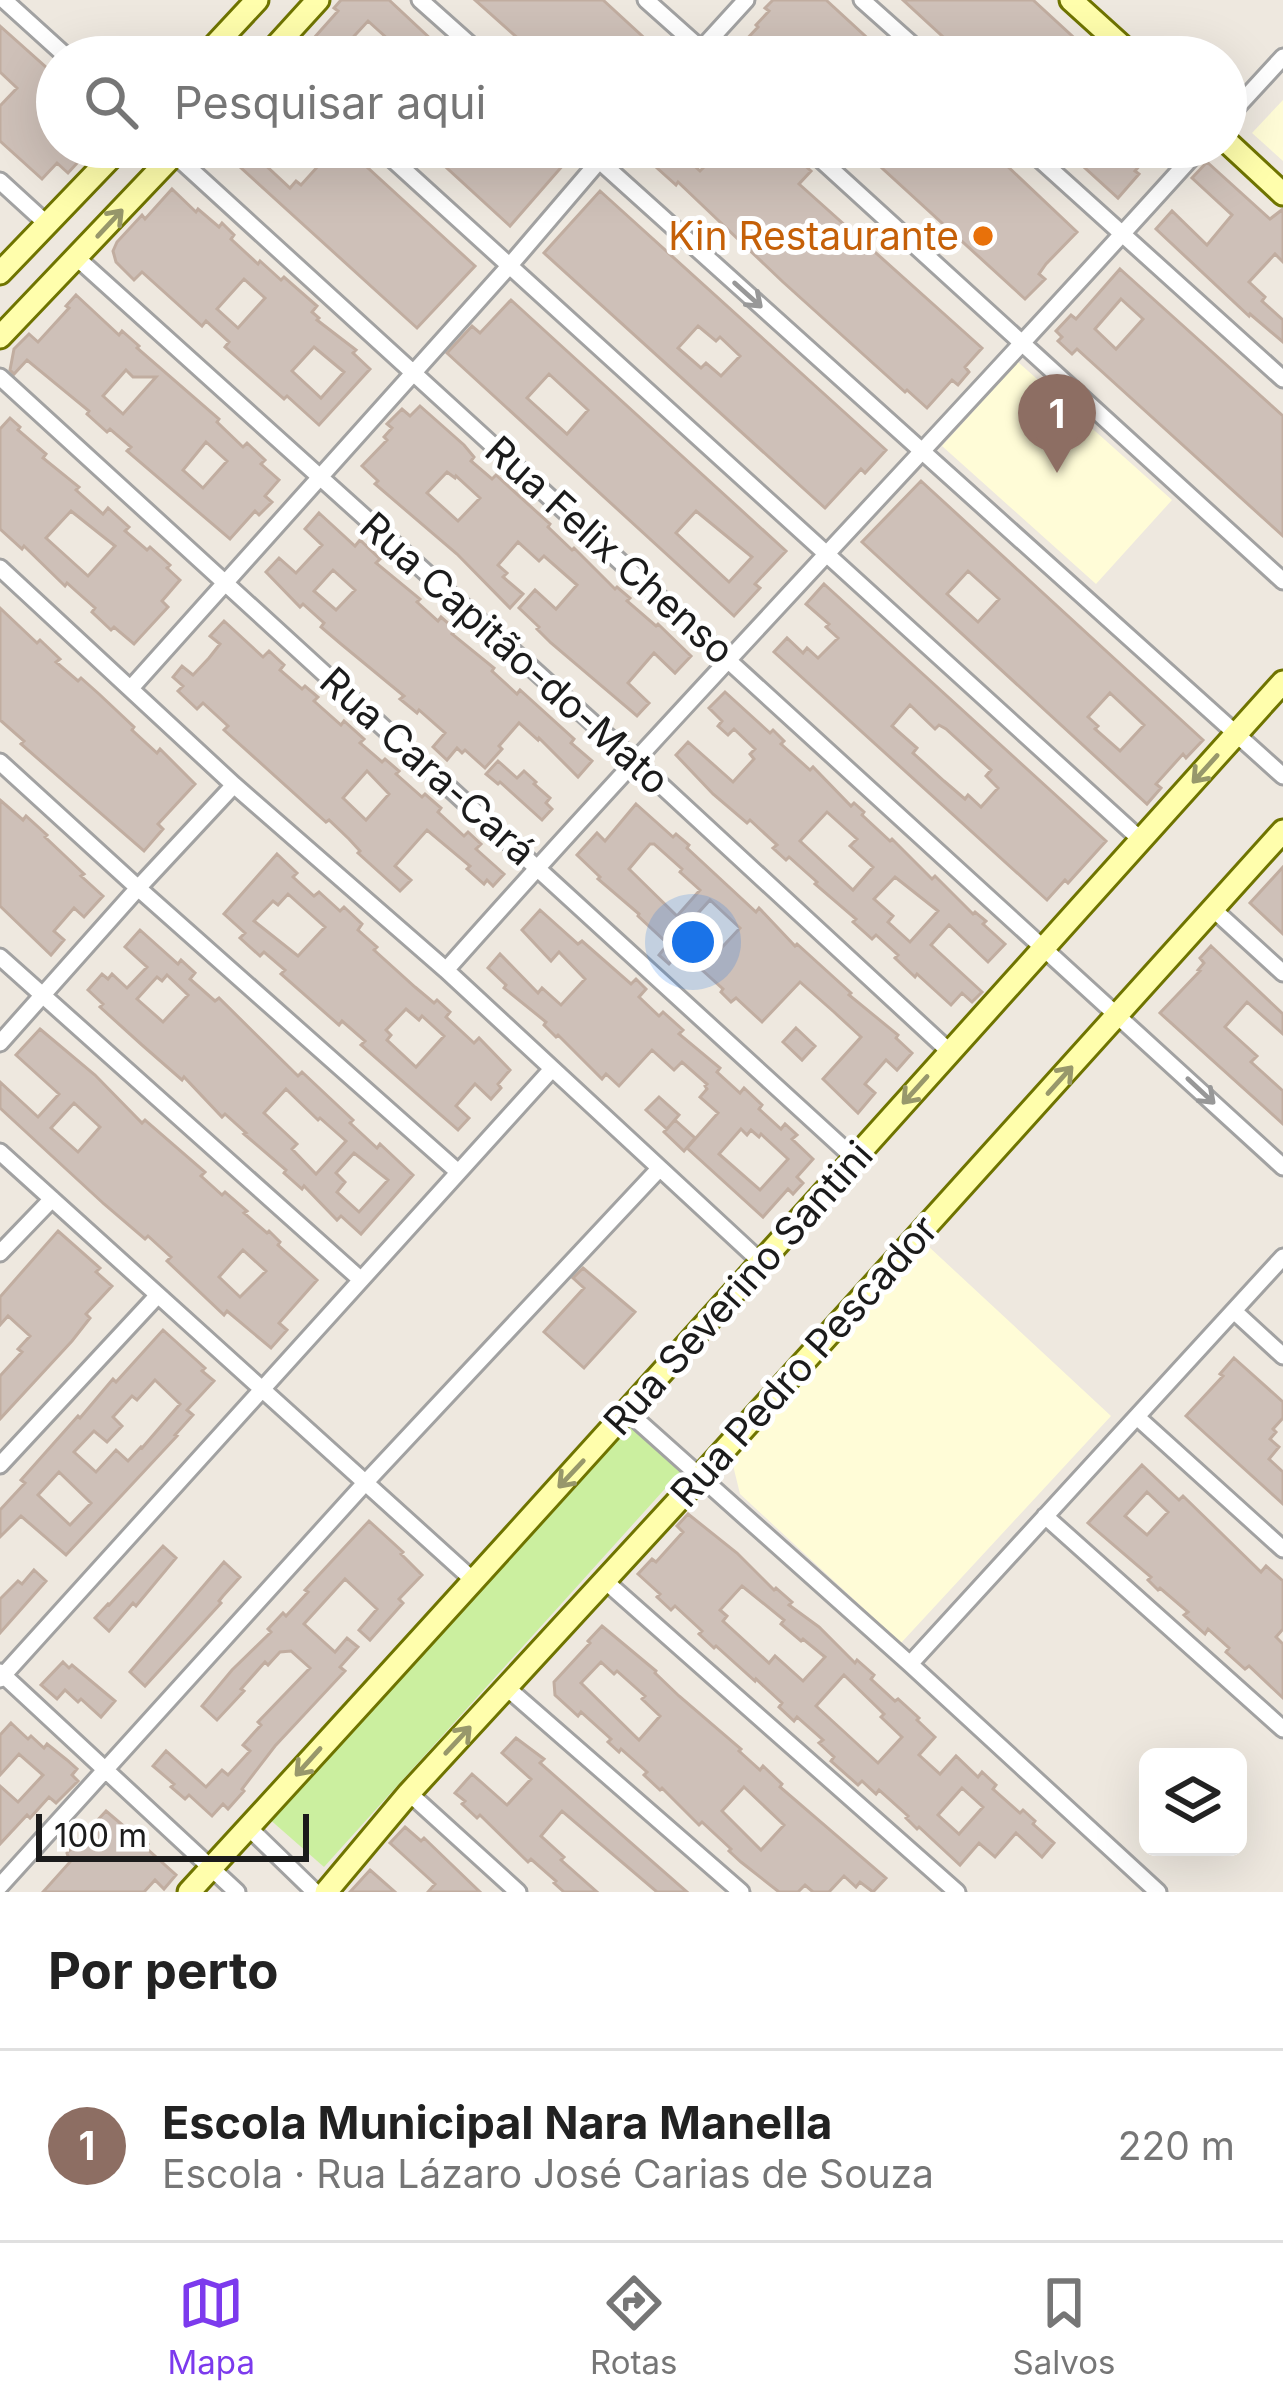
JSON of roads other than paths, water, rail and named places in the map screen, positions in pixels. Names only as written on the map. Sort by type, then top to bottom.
[{"type":"street","points":[[4,0],[44,36]]},
{"type":"street","points":[[224,36],[257,0]]},
{"type":"street","points":[[288,36],[318,0]]},
{"type":"street","points":[[420,0],[460,36]]},
{"type":"street","points":[[646,0],[683,36]]},
{"type":"street","points":[[717,36],[746,0]]},
{"type":"street","points":[[862,0],[902,36]]},
{"type":"street","points":[[1071,0],[1111,36]]},
{"type":"street","points":[[1247,97],[1283,58]]},
{"type":"street","points":[[1247,161],[1283,194]]},
{"type":"street","points":[[0,273],[101,168]]},
{"type":"street","points":[[0,337],[158,168]]},
{"type":"street","name":"Rua Felix Chenso","points":[[194,168],[1283,1167]]},
{"type":"street","points":[[403,168],[1141,840]]},
{"type":"street","points":[[130,688],[511,264],[591,168]]},
{"type":"street","points":[[607,168],[1283,776]]},
{"type":"street","points":[[831,168],[1283,580]]},
{"type":"street","points":[[1049,168],[1283,379]]},
{"type":"street","points":[[446,970],[1182,168]]},
{"type":"street","points":[[0,181],[47,224]]},
{"type":"street","name":"Rua Capitão-do-Mato","points":[[77,258],[950,1052]]},
{"type":"street","name":"Rua Cara-Cará","points":[[0,377],[854,1158]]},
{"type":"street","points":[[0,568],[234,785],[446,970],[760,1262]]},
{"type":"street","name":"Rua Severino Santini","points":[[189,1892],[628,1412],[1283,682]]},
{"type":"street","points":[[0,762],[457,1171]]},
{"type":"street","points":[[0,1043],[234,785]]},
{"type":"street","name":"Rua Pedro Pescador","points":[[326,1892],[409,1793],[1283,831]]},
{"type":"street","points":[[1213,909],[1283,973]]},
{"type":"street","points":[[0,957],[360,1279]]},
{"type":"street","points":[[238,1892],[1,1675],[552,1069]]},
{"type":"street","points":[[0,1152],[473,1580]]},
{"type":"street","points":[[0,1886],[365,1483],[659,1169]]},
{"type":"street","points":[[0,1253],[52,1199]]},
{"type":"street","points":[[910,1664],[1283,1257]]},
{"type":"street","points":[[0,1465],[158,1295]]},
{"type":"street","points":[[1234,1311],[1283,1356]]},
{"type":"street","points":[[628,1412],[1158,1892]]},
{"type":"street","points":[[1137,1417],[1283,1549]]},
{"type":"street","points":[[1046,1516],[1283,1729]]},
{"type":"street","points":[[604,1580],[957,1892]]},
{"type":"street","points":[[506,1687],[741,1892]]},
{"type":"street","points":[[409,1793],[518,1892]]},
{"type":"street","points":[[249,1828],[315,1892]]},
{"type":"place","name":"Kin Restaurante","points":[[983,236]]},
{"type":"place","name":"Escola Municipal Nara Manella","points":[[1057,473]]}]
